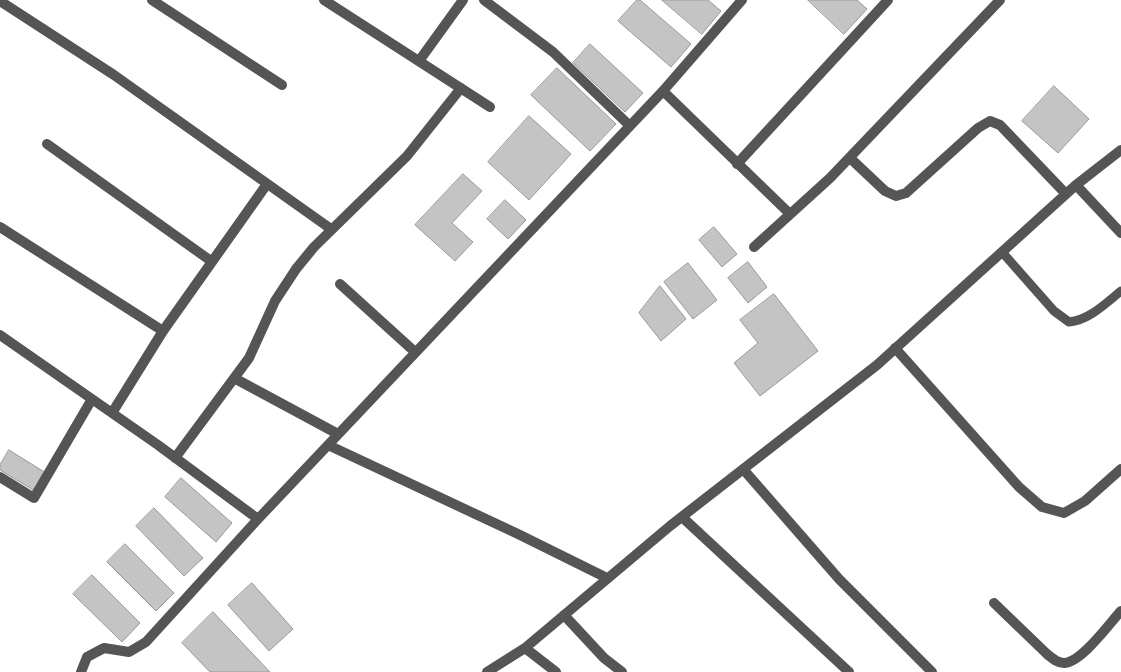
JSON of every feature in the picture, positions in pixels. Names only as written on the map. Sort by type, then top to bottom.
[{"type":"street","points":[[0,0],[114,75],[331,230]]},
{"type":"street","points":[[152,0],[282,85]]},
{"type":"street","points":[[324,0],[490,107]]},
{"type":"street","points":[[419,61],[463,0]]},
{"type":"street","points":[[484,0],[553,52],[630,126]]},
{"type":"street","points":[[81,672],[87,657],[104,648],[129,652],[146,642],[258,519],[663,91],[742,0]]},
{"type":"street","points":[[737,164],[888,0]]},
{"type":"street","points":[[754,247],[850,158],[1000,0]]},
{"type":"street","points":[[175,458],[250,358],[275,301],[296,269],[331,230],[407,156],[461,88]]},
{"type":"street","points":[[663,91],[790,214]]},
{"type":"street","points":[[850,158],[885,191],[896,196],[906,193],[978,128],[990,122],[1000,125],[1066,194]]},
{"type":"street","points":[[47,144],[211,261]]},
{"type":"street","points":[[487,672],[525,648],[682,516],[877,365],[1076,185],[1121,150]]},
{"type":"street","points":[[112,413],[163,331],[267,184]]},
{"type":"street","points":[[1076,185],[1121,233]]},
{"type":"street","points":[[0,227],[163,331]]},
{"type":"street","points":[[340,284],[415,352]]},
{"type":"street","points":[[0,335],[112,413],[258,519]]},
{"type":"street","points":[[895,348],[1019,487],[1042,507],[1064,513],[1085,501],[1121,470]]},
{"type":"street","points":[[234,378],[338,434]]},
{"type":"street","points":[[0,477],[34,498],[92,399]]},
{"type":"street","points":[[328,445],[607,578]]},
{"type":"street","points":[[743,469],[839,579],[932,672]]},
{"type":"street","points":[[682,516],[849,672]]},
{"type":"street","points":[[994,604],[1047,654],[1057,661],[1064,663],[1073,661],[1082,654],[1121,611]]},
{"type":"street","points":[[564,615],[604,658],[622,672]]},
{"type":"street","points":[[525,648],[556,672]]},
{"type":"lane","points":[[1002,252],[1054,310],[1069,322],[1078,321],[1090,315],[1121,292]]},
{"type":"building","points":[[637,0],[640,0],[691,44],[671,67],[618,21]]},
{"type":"building","points":[[662,0],[708,0],[721,11],[702,34]]},
{"type":"building","points":[[808,0],[857,0],[867,9],[844,34]]},
{"type":"building","points":[[590,44],[643,93],[625,112],[573,63]]},
{"type":"building","points":[[557,68],[616,124],[590,151],[531,95]]},
{"type":"building","points":[[1054,86],[1089,119],[1058,153],[1022,121]]},
{"type":"building","points":[[529,116],[571,154],[529,200],[488,162]]},
{"type":"building","points":[[463,174],[482,191],[452,223],[473,242],[455,261],[415,225]]},
{"type":"building","points":[[505,200],[526,220],[508,239],[487,219]]},
{"type":"building","points":[[714,227],[737,254],[722,267],[699,240]]},
{"type":"building","points":[[748,262],[767,287],[748,303],[728,278]]},
{"type":"building","points":[[688,263],[717,300],[693,319],[664,282]]},
{"type":"building","points":[[660,286],[686,319],[661,341],[639,313]]},
{"type":"building","points":[[774,294],[818,351],[760,396],[734,363],[758,343],[740,320]]},
{"type":"building","points":[[9,450],[46,473],[35,491],[0,470],[0,465]]},
{"type":"building","points":[[181,478],[232,523],[216,542],[165,497]]},
{"type":"building","points":[[154,508],[203,558],[184,576],[136,526]]},
{"type":"building","points":[[125,544],[174,593],[156,611],[107,562]]},
{"type":"building","points":[[92,575],[140,623],[122,642],[73,594]]},
{"type":"building","points":[[252,583],[293,629],[269,651],[228,605]]},
{"type":"building","points":[[213,612],[270,672],[210,672],[182,643]]}]
